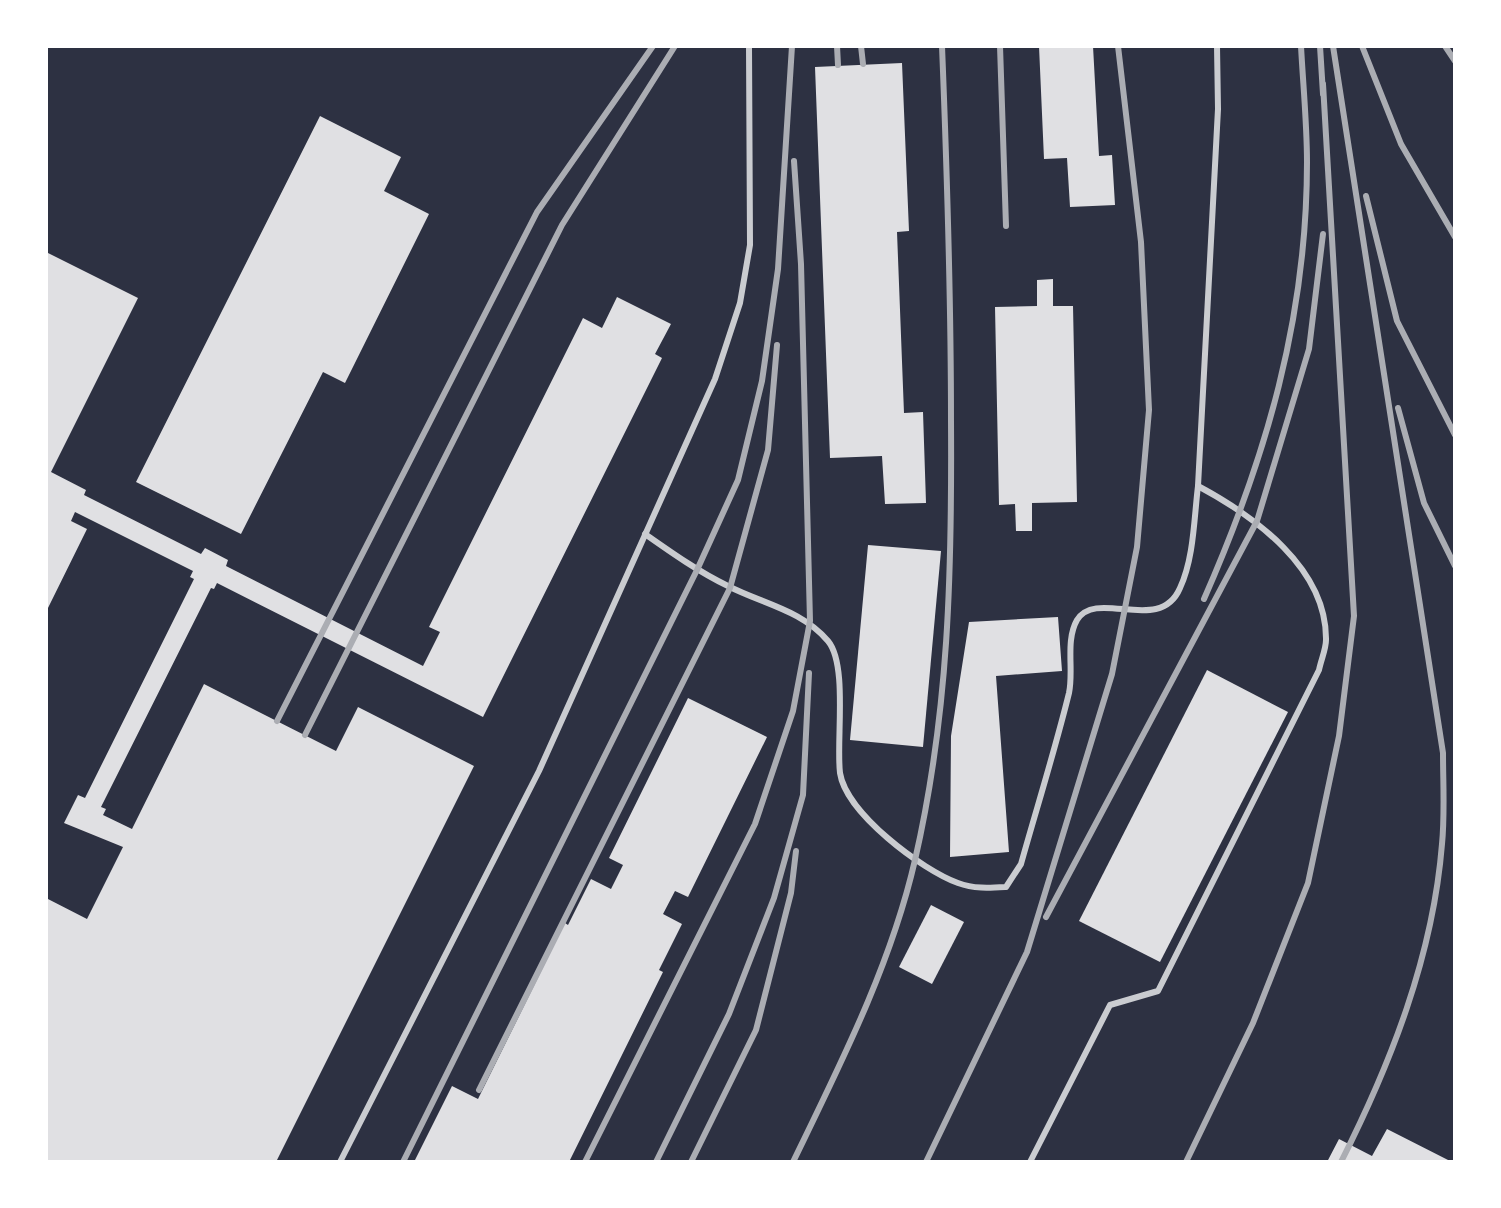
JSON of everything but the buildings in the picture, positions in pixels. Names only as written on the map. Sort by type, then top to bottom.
[{"type":"lane","points":[[340,1162],[539,771],[715,379],[740,303],[750,245],[749,46]]},
{"type":"lane","points":[[645,534],[730,588],[810,621],[832,645],[838,679],[840,777],[863,816],[915,859],[956,882],[981,889],[1006,887],[1021,864],[1070,689],[1072,635],[1078,618],[1090,609],[1146,612],[1166,605],[1179,592],[1186,572],[1198,486],[1218,109],[1217,46]]},
{"type":"lane","points":[[1030,1162],[1110,1005],[1158,991],[1319,670],[1326,640],[1319,603],[1307,578],[1257,521],[1198,486]]},
{"type":"railway","points":[[277,721],[537,212],[653,46]]},
{"type":"railway","points":[[305,735],[562,225],[675,46]]},
{"type":"railway","points":[[403,1162],[697,570],[738,480],[762,381],[778,269],[792,46]]},
{"type":"railway","points":[[837,46],[838,65]]},
{"type":"railway","points":[[861,46],[863,64]]},
{"type":"railway","points":[[793,1162],[863,1014],[892,938],[915,860],[935,750],[946,641],[951,477],[942,46]]},
{"type":"railway","points":[[1000,46],[1006,226]]},
{"type":"railway","points":[[926,1162],[1027,952],[1112,674],[1137,547],[1149,410],[1141,242],[1118,46]]},
{"type":"railway","points":[[1204,599],[1264,440],[1291,332],[1305,220],[1307,148],[1301,46]]},
{"type":"railway","points":[[1320,46],[1323,94]]},
{"type":"railway","points":[[1333,46],[1443,753],[1444,798],[1437,886],[1419,968],[1393,1047],[1341,1162]]},
{"type":"railway","points":[[1362,46],[1401,144],[1455,237]]},
{"type":"railway","points":[[1445,46],[1455,61]]},
{"type":"railway","points":[[1186,1162],[1253,1023],[1308,883],[1339,736],[1354,616],[1323,84]]},
{"type":"railway","points":[[585,1162],[755,824],[793,711],[810,621],[801,264],[794,161]]},
{"type":"railway","points":[[1366,196],[1397,321],[1455,435]]},
{"type":"railway","points":[[1046,917],[1257,521],[1309,349],[1323,234]]},
{"type":"railway","points":[[479,1090],[730,588],[768,450],[777,345]]},
{"type":"railway","points":[[1398,408],[1424,503],[1455,566]]},
{"type":"railway","points":[[656,1162],[729,1014],[774,898],[803,795],[809,673]]},
{"type":"railway","points":[[691,1162],[756,1030],[791,893],[796,851]]}]
